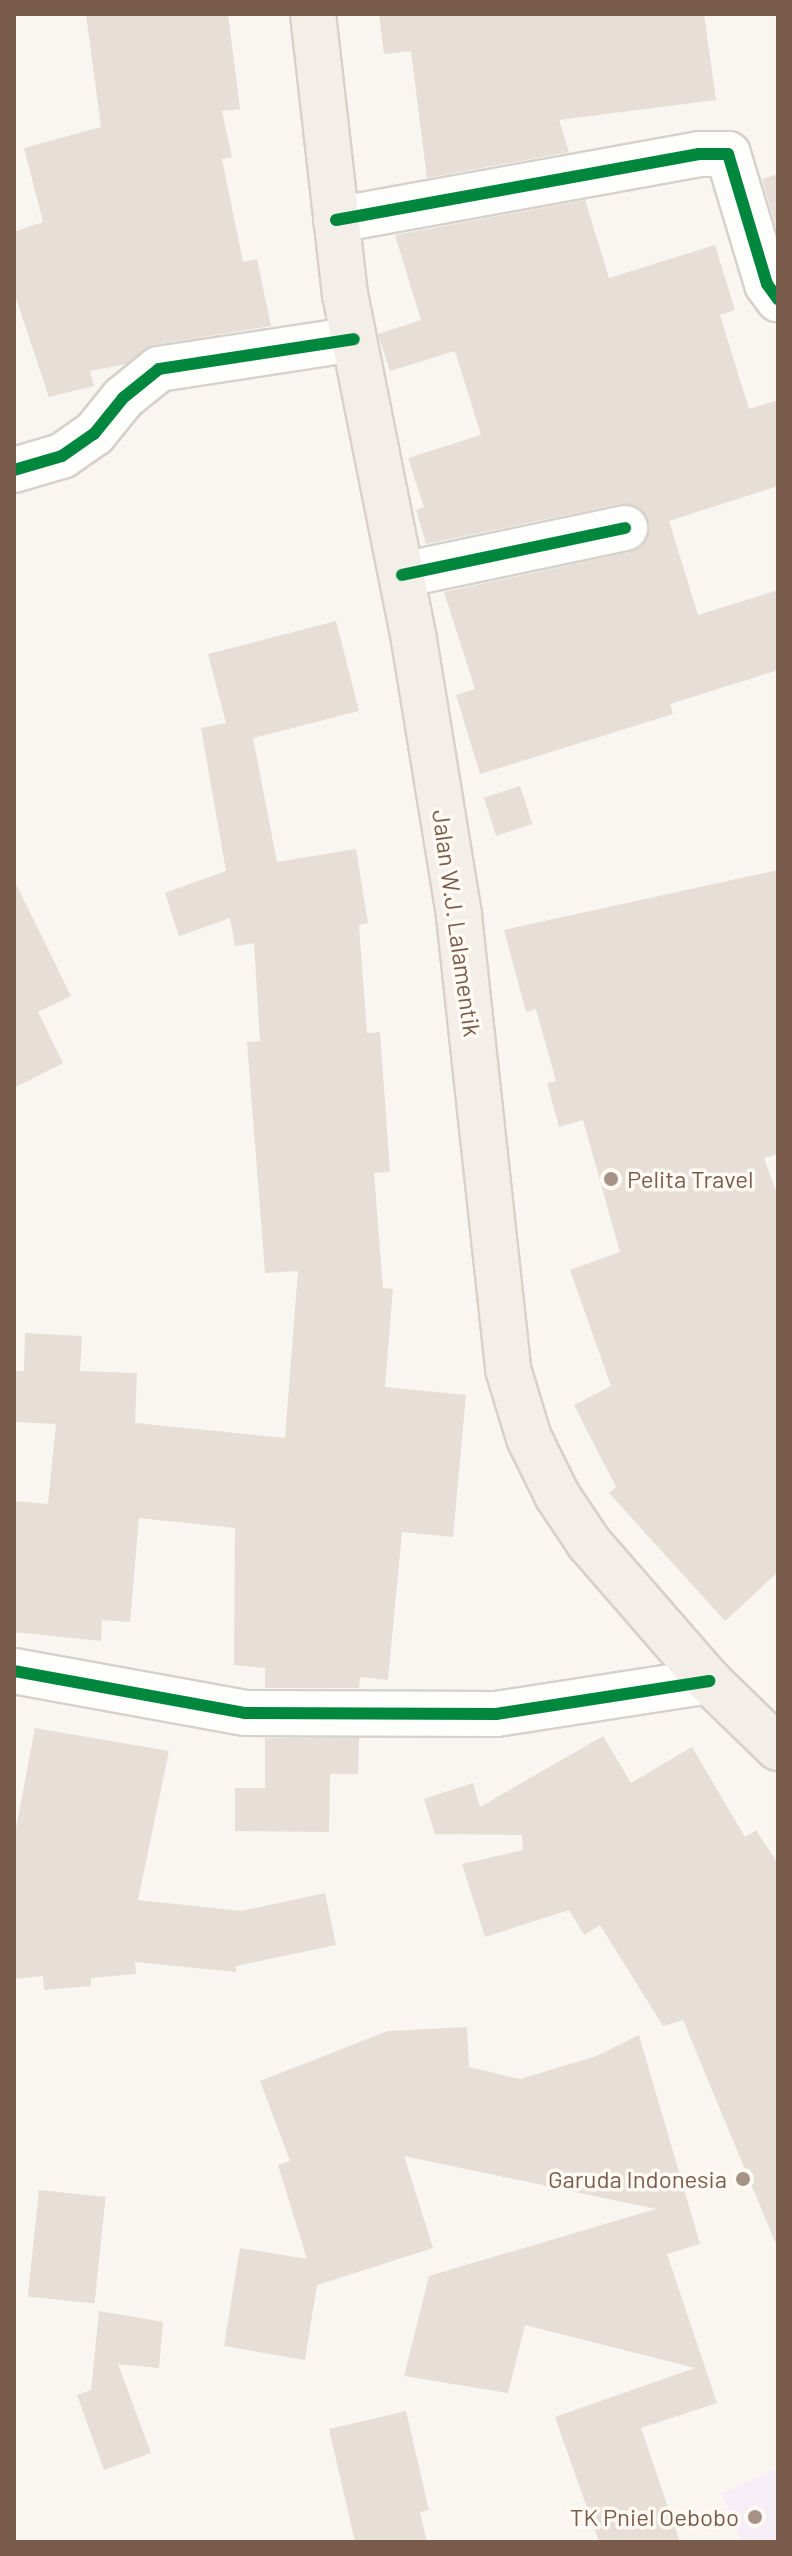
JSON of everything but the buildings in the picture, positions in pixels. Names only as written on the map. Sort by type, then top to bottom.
[{"type":"main road","name":"Jalan W.J. Lalamentik","points":[[313,14],[336,220],[354,339],[402,575],[459,916],[508,1369],[529,1438],[557,1495],[589,1543],[709,1681],[778,1748]]},
{"type":"street","points":[[336,220],[699,154],[728,154],[767,284],[778,299]]},
{"type":"street","points":[[14,470],[62,456],[94,434],[123,398],[159,369],[354,339]]},
{"type":"street","points":[[402,575],[625,528]]},
{"type":"street","points":[[14,1671],[245,1713],[496,1714],[709,1681]]},
{"type":"shaded area","name":"TK Pniel Oebobo","points":[[778,2469],[778,2542],[742,2542],[722,2493]]},
{"type":"cycle path","points":[[336,220],[699,154],[728,154],[767,284],[778,299]]},
{"type":"cycle path","points":[[14,470],[62,456],[94,434],[123,398],[159,369],[354,339]]},
{"type":"cycle path","points":[[402,575],[625,528]]},
{"type":"cycle path","points":[[14,1671],[245,1713],[496,1714],[709,1681]]},
{"type":"place","name":"Pelita Travel","points":[[611,1179]]},
{"type":"place","name":"Garuda Indonesia","points":[[743,2179]]},
{"type":"place","name":"TK Pniel Oebobo","points":[[755,2517]]}]
